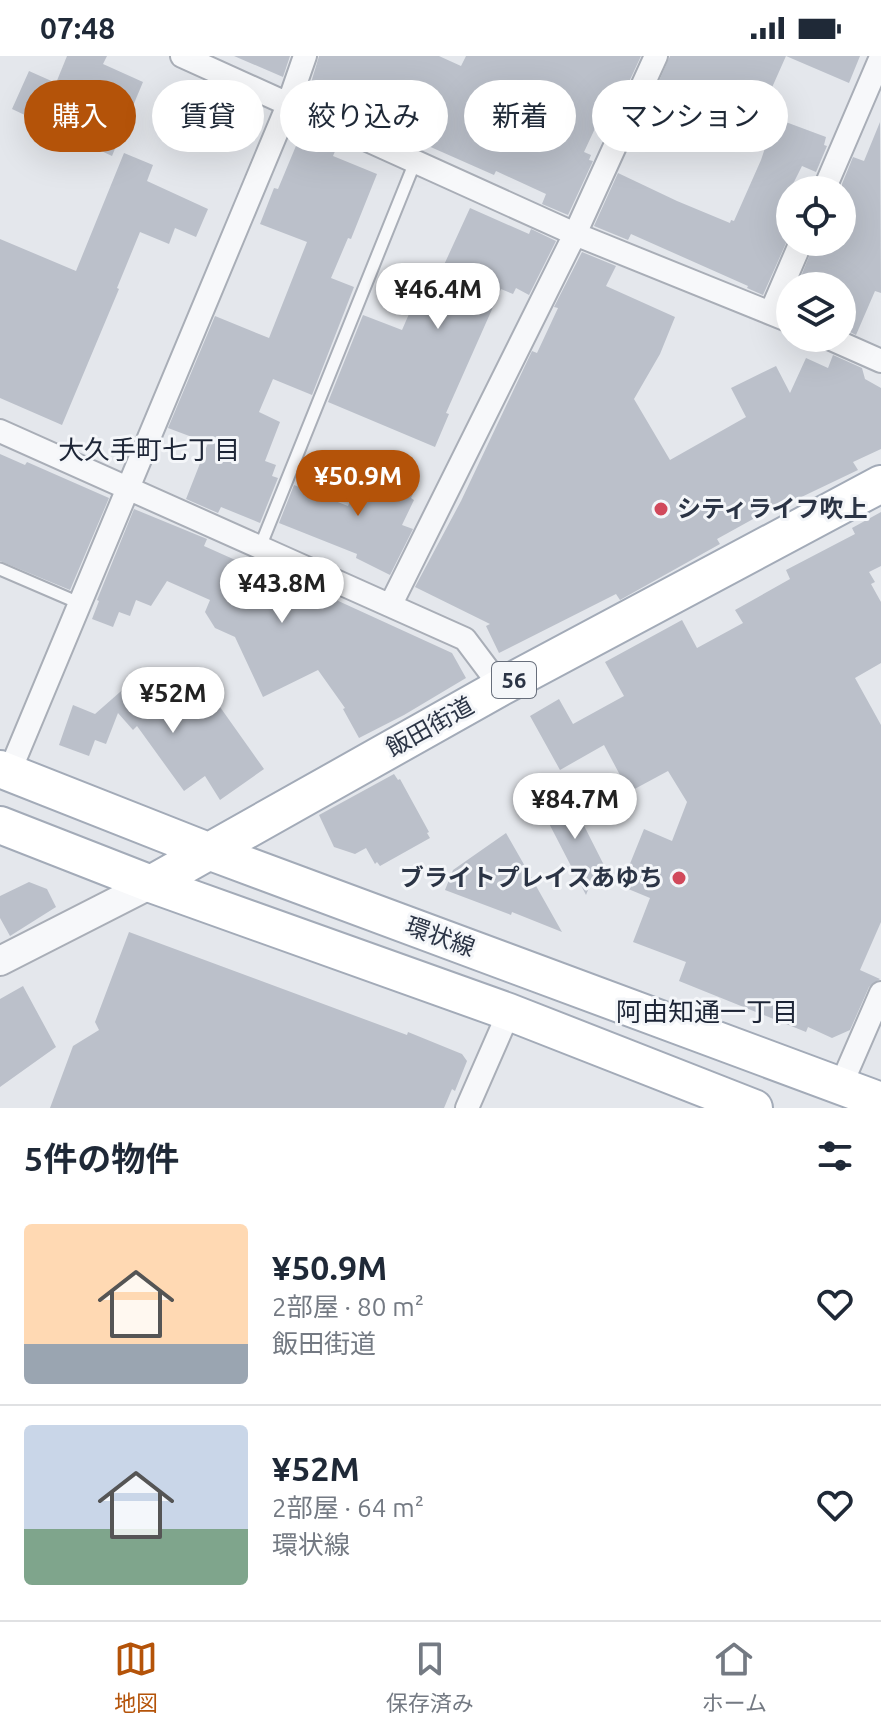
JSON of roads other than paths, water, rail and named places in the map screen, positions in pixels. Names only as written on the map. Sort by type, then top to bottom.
[{"type":"main road","name":"飯田街道","points":[[151,884],[501,687],[881,484]]},
{"type":"main road","name":"環状線","points":[[5,771],[208,851],[881,1101]]},
{"type":"main road","name":"環状線","points":[[0,825],[151,884],[509,1012],[754,1108]]},
{"type":"street","points":[[182,56],[280,101]]},
{"type":"street","points":[[297,80],[305,56]]},
{"type":"street","points":[[391,604],[575,234],[656,56]]},
{"type":"street","points":[[830,176],[881,57]]},
{"type":"street","points":[[5,771],[280,124]]},
{"type":"street","points":[[393,152],[575,234],[776,314]]},
{"type":"street","points":[[856,350],[881,361]]},
{"type":"street","points":[[0,431],[465,639],[501,687]]},
{"type":"street","points":[[0,961],[151,884]]},
{"type":"street","points":[[841,1085],[881,993]]},
{"type":"street","points":[[467,1108],[509,1012]]},
{"type":"lane","points":[[260,547],[415,162]]},
{"type":"lane","points":[[0,569],[79,603]]},
{"type":"place","name":"シティライフ吹上","points":[[661,509]]},
{"type":"place","name":"ブライトプレイスあゆち","points":[[679,878]]},
{"type":"district","name":"大久手町七丁目","points":[[149,450]]},
{"type":"district","name":"阿由知通一丁目","points":[[707,1012]]}]
